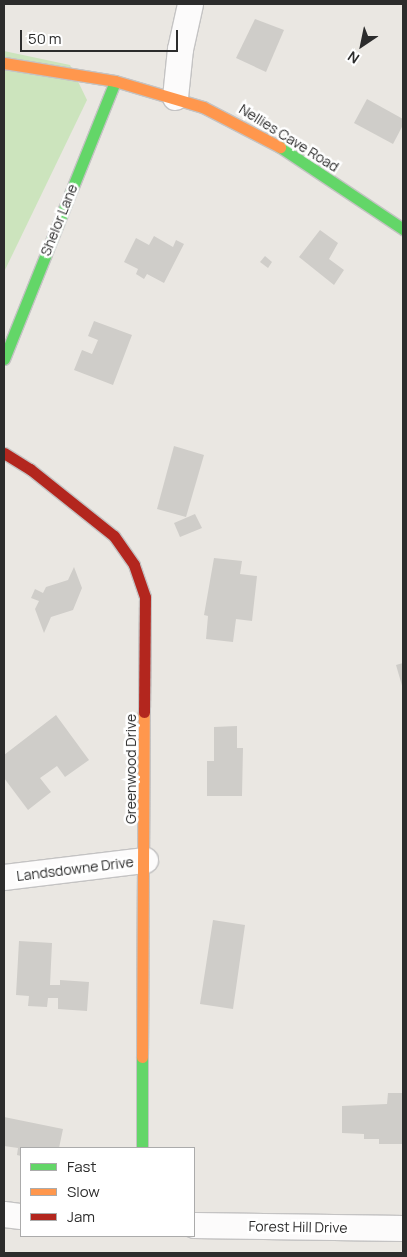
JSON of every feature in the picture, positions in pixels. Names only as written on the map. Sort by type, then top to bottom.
[{"type":"street","points":[[175,97],[180,49],[190,4]]},
{"type":"street","name":"Nellies Cave Road","points":[[4,63],[115,81],[175,97],[229,118],[263,136],[403,228]]},
{"type":"street","name":"Shelor Lane","points":[[4,359],[115,81]]},
{"type":"street","name":"Greenwood Drive","points":[[4,454],[30,469],[109,531],[126,552],[142,583],[148,617],[142,1147]]},
{"type":"street","name":"Landsdowne Drive","points":[[4,877],[146,860]]},
{"type":"street","points":[[4,1214],[20,1216]]},
{"type":"street","name":"Forest Hill Drive","points":[[195,1225],[403,1228]]},
{"type":"green space","points":[[4,51],[70,65],[87,100],[4,272]]},
{"type":"building","points":[[255,19],[284,30],[266,72],[236,58]]},
{"type":"building","points":[[367,99],[403,119],[403,125],[393,144],[354,123]]},
{"type":"building","points":[[320,230],[338,243],[329,259],[344,270],[334,285],[299,257]]},
{"type":"building","points":[[154,236],[173,247],[176,240],[184,244],[164,283],[147,274],[144,279],[136,274],[138,269],[124,262],[136,238],[149,245]]},
{"type":"building","points":[[265,256],[272,262],[268,268],[260,262]]},
{"type":"building","points":[[94,321],[132,335],[113,385],[74,370],[82,350],[92,354],[98,340],[88,336]]},
{"type":"building","points":[[174,446],[204,455],[186,517],[157,509]]},
{"type":"building","points":[[195,514],[202,528],[180,537],[174,523]]},
{"type":"building","points":[[214,558],[242,561],[240,574],[257,576],[252,621],[236,619],[233,642],[206,639],[208,616],[204,615]]},
{"type":"building","points":[[74,567],[82,588],[73,610],[51,617],[44,633],[35,609],[39,601],[31,598],[35,589],[43,593],[46,587],[68,580]]},
{"type":"building","points":[[403,663],[403,689],[396,665]]},
{"type":"building","points":[[56,715],[89,760],[65,777],[57,766],[40,778],[51,792],[28,810],[4,778],[4,755]]},
{"type":"building","points":[[237,726],[237,748],[243,748],[242,796],[207,796],[207,761],[214,761],[214,727]]},
{"type":"building","points":[[213,920],[245,925],[233,1009],[200,1004]]},
{"type":"building","points":[[19,941],[52,943],[50,985],[60,985],[60,980],[89,982],[87,1011],[58,1009],[58,998],[48,998],[47,1007],[28,1006],[29,996],[16,995]]},
{"type":"building","points":[[388,1093],[403,1093],[403,1144],[379,1144],[379,1139],[364,1139],[364,1134],[342,1133],[342,1106],[387,1104]]},
{"type":"building","points":[[4,1117],[63,1129],[59,1147],[20,1147],[20,1156],[17,1155],[18,1148],[4,1146]]},
{"type":"traffic: fast","points":[[4,359],[115,81]]},
{"type":"traffic: fast","points":[[280,147],[403,229]]},
{"type":"traffic: fast","points":[[142,1057],[142,1147]]},
{"type":"traffic: slow","points":[[4,63],[115,81],[203,107],[280,147]]},
{"type":"traffic: slow","points":[[142,1057],[144,712]]},
{"type":"traffic: jam","points":[[4,453],[30,469],[114,536],[134,565],[145,597],[144,712]]}]
